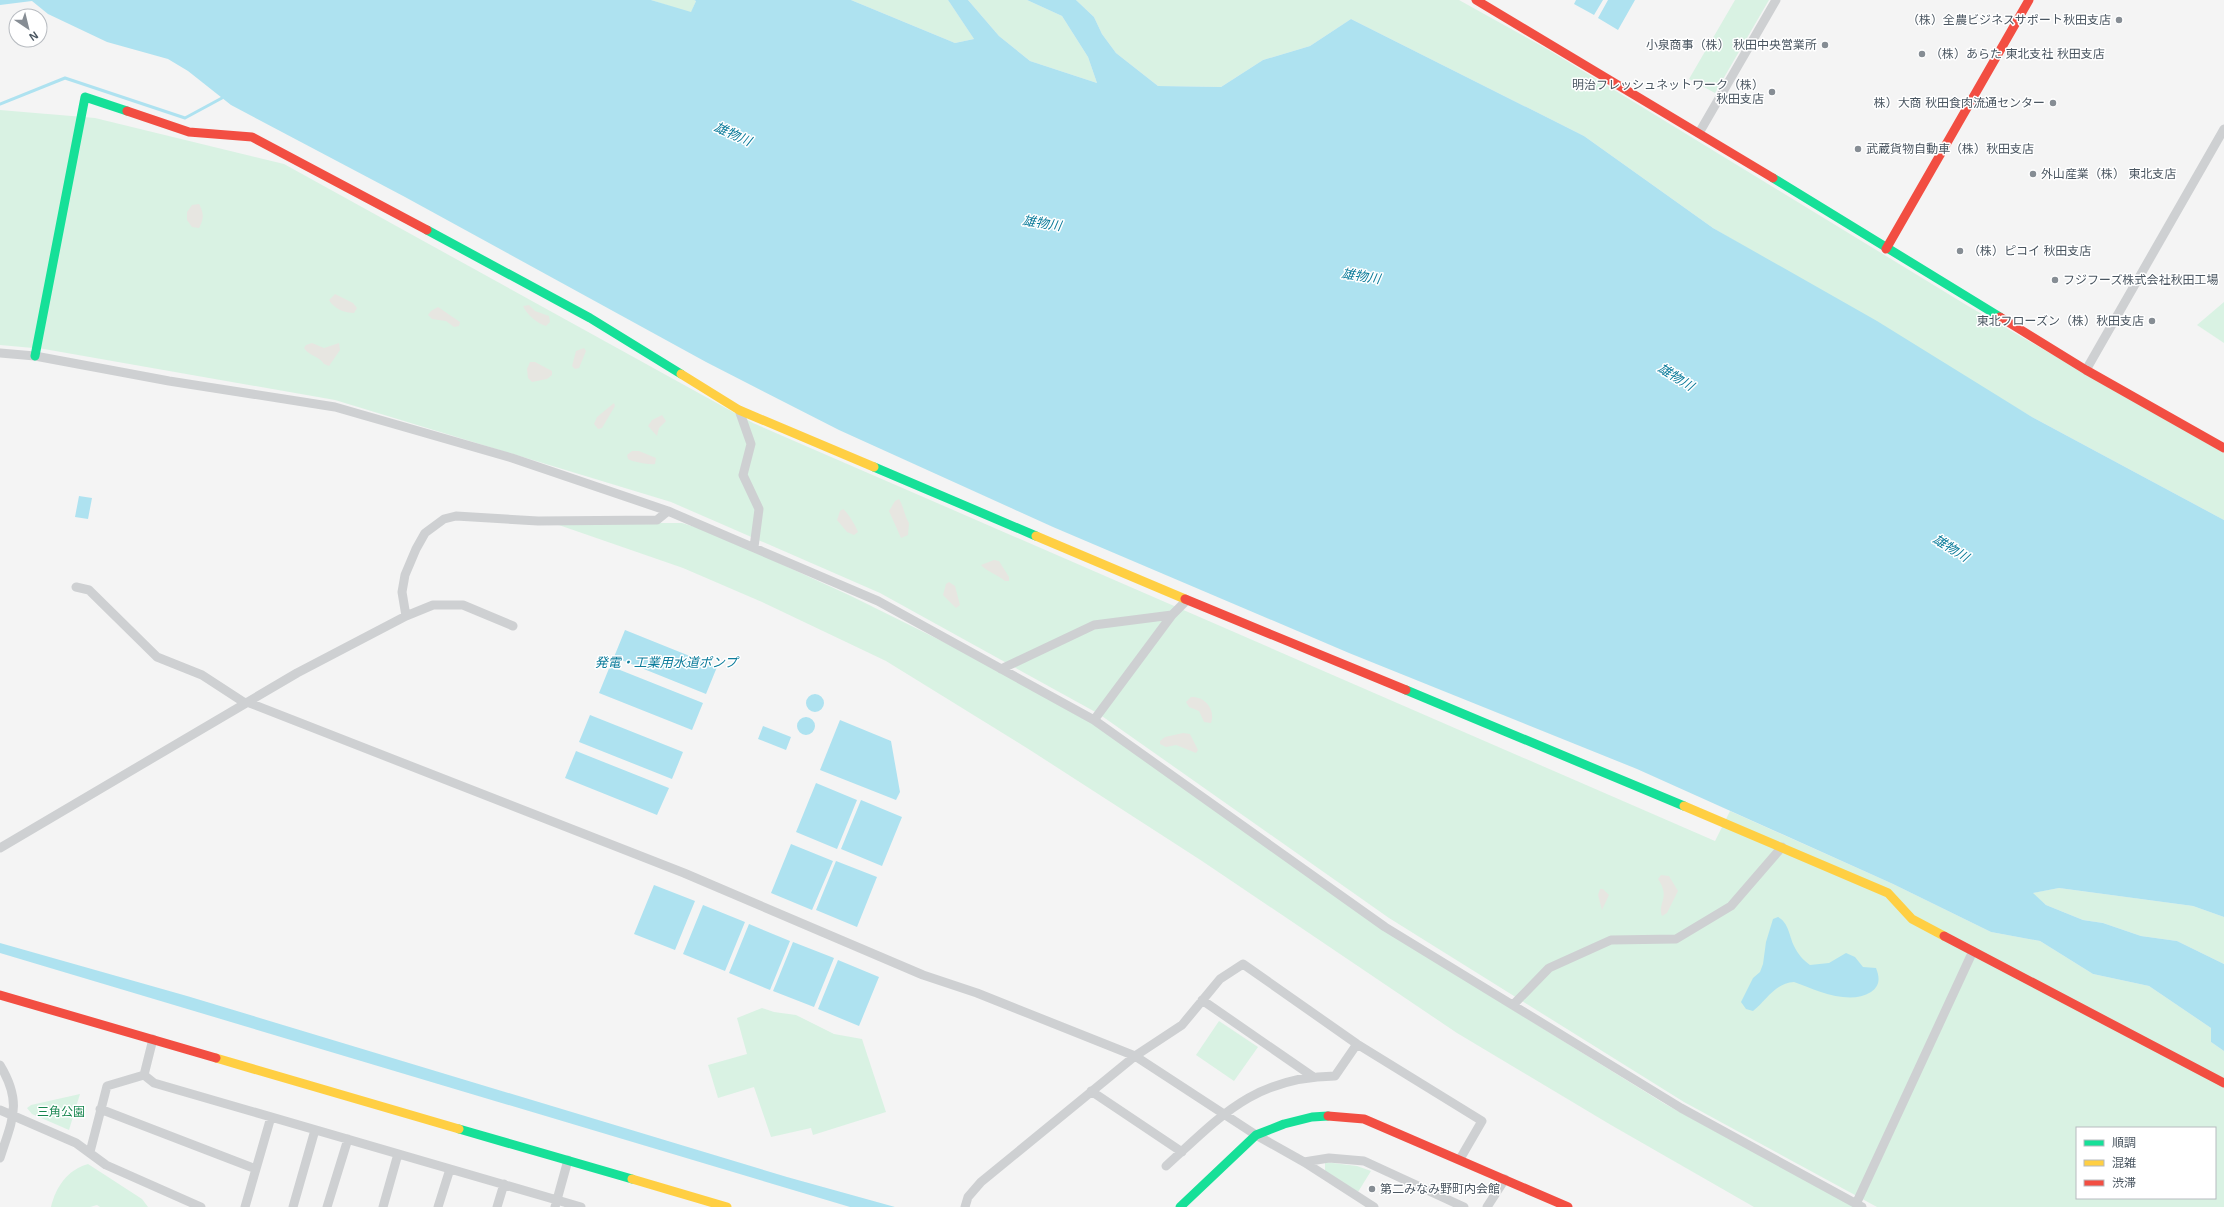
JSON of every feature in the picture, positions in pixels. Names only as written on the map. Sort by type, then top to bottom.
[{"type":"street","points":[[1476,0],[1699,132],[1886,249],[1976,302],[2086,370],[2224,448]]},
{"type":"street","points":[[1699,132],[1776,0]]},
{"type":"street","points":[[1886,249],[2029,0]]},
{"type":"street","points":[[35,356],[85,97],[190,132],[252,137],[590,318],[738,410],[1187,600],[1700,812],[1888,893],[1912,919],[2224,1083]]},
{"type":"street","points":[[2086,370],[2224,129]]},
{"type":"street","points":[[0,353],[35,356],[168,381],[335,407],[512,458],[668,511],[878,601],[1094,720],[1385,927],[1681,1108],[1859,1205],[1973,951]]},
{"type":"street","points":[[738,410],[751,444],[742,475],[759,509],[754,547]]},
{"type":"street","points":[[406,616],[402,592],[405,575],[425,532],[444,519],[456,516],[538,521],[657,520],[668,511]]},
{"type":"street","points":[[76,587],[89,590],[157,657],[202,675],[246,703],[684,873],[923,975],[977,993],[1135,1056],[1256,1135],[1304,1162],[1364,1204],[1374,1207]]},
{"type":"street","points":[[1094,720],[1172,615],[1187,600]]},
{"type":"street","points":[[0,848],[344,646],[406,616],[433,605],[464,605],[513,626]]},
{"type":"street","points":[[1001,669],[1094,625],[1172,615]]},
{"type":"street","points":[[1513,1005],[1549,968],[1611,940],[1676,938],[1731,906],[1782,847]]},
{"type":"street","points":[[965,1207],[968,1197],[981,1182],[1135,1056],[1182,1025],[1220,979],[1244,964],[1357,1044],[1482,1121],[1460,1159]]},
{"type":"street","points":[[0,995],[727,1207]]},
{"type":"street","points":[[1202,1000],[1312,1076]]},
{"type":"street","points":[[144,1075],[153,1040]]},
{"type":"street","points":[[1166,1166],[1224,1114],[1266,1088],[1312,1076],[1335,1076],[1357,1044]]},
{"type":"street","points":[[0,1065],[11,1082],[14,1096],[14,1115],[0,1158]]},
{"type":"street","points":[[90,1152],[107,1086],[144,1075]]},
{"type":"street","points":[[144,1075],[154,1082],[504,1184],[556,1203],[581,1207]]},
{"type":"street","points":[[1091,1091],[1182,1152]]},
{"type":"street","points":[[100,1109],[256,1169]]},
{"type":"street","points":[[0,1110],[14,1115],[90,1152],[106,1165],[201,1207]]},
{"type":"street","points":[[1180,1207],[1256,1135],[1284,1124],[1312,1117],[1336,1116],[1364,1119],[1460,1159],[1568,1207]]},
{"type":"street","points":[[245,1207],[272,1117]]},
{"type":"street","points":[[292,1207],[316,1130]]},
{"type":"street","points":[[327,1207],[348,1139]]},
{"type":"street","points":[[383,1207],[398,1154]]},
{"type":"street","points":[[1304,1162],[1328,1158],[1364,1161],[1464,1207]]},
{"type":"street","points":[[556,1203],[568,1160]]},
{"type":"street","points":[[438,1207],[450,1169]]},
{"type":"street","points":[[1487,1207],[1505,1179]]},
{"type":"street","points":[[497,1207],[504,1184]]},
{"type":"green space","points":[[651,0],[694,0],[696,1],[691,13]]},
{"type":"green space","points":[[851,0],[948,0],[974,39],[955,43]]},
{"type":"green space","points":[[968,0],[1027,0],[1062,16],[1088,57],[1097,83],[1030,61],[999,36]]},
{"type":"green space","points":[[1076,0],[1459,0],[1547,49],[1968,306],[2224,453],[2224,520],[2032,417],[1713,228],[1584,136],[1351,19],[1310,46],[1263,60],[1221,87],[1158,86],[1116,53],[1102,34],[1094,17]]},
{"type":"green space","points":[[1735,0],[1769,0],[1715,93],[1689,79]]},
{"type":"green space","points":[[0,110],[95,118],[284,164],[753,423],[1715,841],[1730,811],[1893,884],[1991,932],[2040,941],[2093,974],[2149,986],[2211,1028],[2211,1042],[2224,1051],[2224,1207],[1877,1207],[1684,1102],[1389,918],[1099,714],[880,593],[671,502],[335,400],[44,349],[0,345]]},
{"type":"green space","points":[[2224,302],[2224,343],[2197,325]]},
{"type":"green space","points":[[553,523],[682,523],[711,532],[851,596],[968,654],[1092,723],[1384,930],[1665,1104],[1855,1207],[1754,1207],[1611,1125],[1457,1033],[1202,861],[1030,750],[886,661],[762,602],[683,568]]},
{"type":"green space","points":[[2059,888],[2193,906],[2224,917],[2224,964],[2177,941],[2141,936],[2103,923],[2083,920],[2046,905],[2032,893]]},
{"type":"green space","points":[[762,1008],[774,1012],[796,1015],[834,1034],[862,1039],[886,1112],[813,1135],[811,1128],[771,1137],[754,1087],[718,1098],[708,1065],[747,1054],[737,1018]]},
{"type":"green space","points":[[1219,1021],[1258,1047],[1234,1081],[1196,1055]]},
{"type":"green space","name":"三角公園","points":[[80,1094],[69,1130],[32,1114],[27,1108],[31,1105]]},
{"type":"green space","points":[[1325,1162],[1357,1166],[1371,1171],[1358,1192],[1325,1171]]},
{"type":"green space","points":[[88,1164],[142,1199],[148,1207],[100,1207],[97,1205],[90,1207],[51,1207],[59,1186],[68,1175],[74,1170]]},
{"type":"sand","points":[[199,204],[203,213],[202,222],[199,228],[192,227],[187,220],[187,212],[192,205]]},
{"type":"sand","points":[[335,294],[353,303],[357,308],[354,313],[343,311],[331,303],[329,300]]},
{"type":"sand","points":[[529,305],[535,311],[549,316],[550,322],[546,326],[536,321],[523,306]]},
{"type":"sand","points":[[438,307],[460,322],[459,326],[454,327],[446,321],[432,319],[428,315],[431,311]]},
{"type":"sand","points":[[312,343],[324,348],[339,343],[340,350],[329,366],[306,351],[304,348],[306,345]]},
{"type":"sand","points":[[584,348],[586,351],[579,368],[575,369],[572,366],[576,351]]},
{"type":"sand","points":[[530,362],[535,362],[552,371],[552,375],[547,379],[532,382],[528,378],[527,369]]},
{"type":"sand","points":[[614,403],[615,406],[602,428],[598,429],[594,424],[597,417]]},
{"type":"sand","points":[[662,415],[666,421],[659,428],[657,436],[648,426],[652,420]]},
{"type":"sand","points":[[632,451],[639,451],[656,458],[655,464],[642,463],[628,459],[627,455]]},
{"type":"sand","points":[[899,499],[909,523],[908,535],[901,538],[889,511],[895,501]]},
{"type":"sand","points":[[843,509],[854,523],[858,532],[854,535],[847,532],[837,520],[840,511]]},
{"type":"sand","points":[[994,560],[999,561],[1009,577],[1009,581],[1005,581],[981,565]]},
{"type":"sand","points":[[949,582],[955,586],[960,605],[956,608],[943,595],[946,584]]},
{"type":"sand","points":[[1191,697],[1196,697],[1208,704],[1212,713],[1211,723],[1204,722],[1199,711],[1189,707],[1186,702]]},
{"type":"sand","points":[[1183,733],[1190,734],[1198,750],[1196,753],[1176,745],[1166,747],[1160,744],[1160,741],[1165,737]]},
{"type":"sand","points":[[1661,875],[1669,876],[1678,891],[1667,913],[1662,916],[1661,907],[1664,896],[1662,886],[1658,879]]},
{"type":"sand","points":[[1600,889],[1603,889],[1609,895],[1602,910],[1598,895]]},
{"type":"water","name":"雄物川","points":[[0,0],[651,0],[691,12],[696,1],[694,0],[851,0],[955,43],[974,39],[948,0],[968,0],[999,36],[1030,61],[1097,83],[1088,57],[1062,16],[1027,0],[1076,0],[1094,17],[1102,34],[1116,53],[1158,86],[1221,87],[1263,60],[1310,46],[1351,19],[1584,136],[1713,228],[1877,321],[2032,417],[2224,520],[2224,917],[2193,906],[2059,888],[2033,893],[2046,905],[2083,920],[2103,923],[2141,936],[2177,941],[2224,964],[2224,1051],[2211,1042],[2211,1028],[2149,986],[2093,974],[2040,941],[1991,932],[1893,884],[1637,769],[1349,653],[1053,527],[839,430],[706,362],[405,197],[231,105],[188,71],[168,59],[107,42],[48,14],[48,8],[41,8],[32,1],[0,5]]},
{"type":"water","points":[[1576,0],[1603,0],[1594,15],[1574,4]]},
{"type":"water","points":[[1608,0],[1635,0],[1618,30],[1598,18]]},
{"type":"water","points":[[79,496],[92,498],[88,519],[75,517]]},
{"type":"water","name":"発電・工業用水道ポンプ","points":[[625,630],[717,667],[706,694],[614,657]]},
{"type":"water","name":"発電・工業用水道ポンプ","points":[[610,666],[703,703],[692,730],[599,693]]},
{"type":"water","points":[[815,694],[821,697],[824,703],[821,709],[815,712],[809,709],[806,703],[809,697]]},
{"type":"water","points":[[590,715],[683,752],[672,779],[579,742]]},
{"type":"water","points":[[806,717],[812,720],[815,726],[812,732],[806,735],[800,732],[797,726],[800,720]]},
{"type":"water","points":[[840,720],[891,741],[900,792],[896,800],[820,770]]},
{"type":"water","points":[[763,726],[791,737],[786,750],[758,739]]},
{"type":"water","points":[[576,751],[669,788],[657,815],[565,778]]},
{"type":"water","points":[[816,783],[857,800],[837,849],[796,832]]},
{"type":"water","points":[[861,800],[902,817],[882,866],[841,849]]},
{"type":"water","points":[[791,844],[833,861],[812,910],[771,893]]},
{"type":"water","points":[[836,861],[877,877],[857,927],[816,910]]},
{"type":"water","points":[[654,885],[695,901],[675,950],[634,934]]},
{"type":"water","points":[[703,905],[745,922],[725,971],[683,954]]},
{"type":"water","points":[[1778,917],[1787,926],[1797,952],[1810,965],[1829,963],[1846,953],[1855,957],[1863,967],[1876,968],[1879,978],[1878,984],[1874,990],[1862,996],[1843,997],[1822,992],[1794,982],[1787,983],[1771,993],[1753,1011],[1746,1009],[1741,1002],[1753,978],[1760,972],[1763,964],[1766,942],[1773,919]]},
{"type":"water","points":[[749,924],[790,941],[770,990],[729,973]]},
{"type":"water","points":[[793,942],[834,958],[814,1007],[773,991]]},
{"type":"water","points":[[0,943],[187,996],[787,1177],[895,1207],[850,1207],[0,953]]},
{"type":"water","points":[[838,960],[879,977],[859,1026],[818,1009]]},
{"type":"waterway","points":[[0,104],[65,78],[185,118],[222,98]]},
{"type":"traffic: fast","points":[[35,356],[85,97],[127,111]]},
{"type":"traffic: fast","points":[[1773,178],[2000,317]]},
{"type":"traffic: fast","points":[[427,230],[590,318],[681,374]]},
{"type":"traffic: fast","points":[[874,467],[1036,536]]},
{"type":"traffic: fast","points":[[1406,690],[1684,806]]},
{"type":"traffic: fast","points":[[1180,1207],[1256,1135],[1284,1124],[1312,1117],[1328,1116]]},
{"type":"traffic: fast","points":[[459,1129],[632,1179]]},
{"type":"traffic: slow","points":[[681,374],[739,410],[874,467]]},
{"type":"traffic: slow","points":[[1036,536],[1185,599]]},
{"type":"traffic: slow","points":[[1684,806],[1888,893],[1912,919],[1944,936]]},
{"type":"traffic: slow","points":[[216,1058],[459,1129]]},
{"type":"traffic: slow","points":[[632,1179],[727,1207]]},
{"type":"traffic: jam","points":[[1476,0],[1773,178]]},
{"type":"traffic: jam","points":[[1886,249],[2029,0]]},
{"type":"traffic: jam","points":[[127,111],[189,132],[252,137],[427,230]]},
{"type":"traffic: jam","points":[[2000,317],[2086,370],[2224,448]]},
{"type":"traffic: jam","points":[[1185,599],[1406,690]]},
{"type":"traffic: jam","points":[[1944,936],[2224,1083]]},
{"type":"traffic: jam","points":[[0,995],[216,1058]]},
{"type":"traffic: jam","points":[[1328,1116],[1364,1119],[1568,1207]]},
{"type":"place","name":"（株）全農ビジネスサポート秋田支店","points":[[2119,20]]},
{"type":"place","name":"小泉商事（株） 秋田中央営業所","points":[[1825,45]]},
{"type":"place","name":"（株）あらた 東北支社 秋田支店","points":[[1922,54]]},
{"type":"place","name":"明治フレッシュネットワーク（株） 秋田支店","points":[[1772,92]]},
{"type":"place","name":"株）大商 秋田食肉流通センター","points":[[2053,103]]},
{"type":"place","name":"武蔵貨物自動車（株）秋田支店","points":[[1858,149]]},
{"type":"place","name":"外山産業（株） 東北支店","points":[[2033,174]]},
{"type":"place","name":"（株）ピコイ 秋田支店","points":[[1960,251]]},
{"type":"place","name":"フジフーズ株式会社秋田工場","points":[[2055,280]]},
{"type":"place","name":"東北フローズン（株）秋田支店","points":[[2152,321]]},
{"type":"place","name":"第二みなみ野町内会館","points":[[1372,1189]]}]
